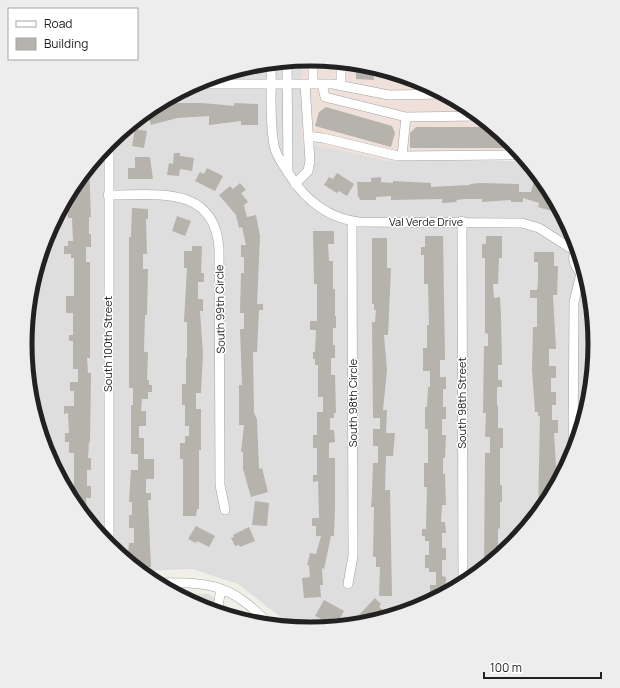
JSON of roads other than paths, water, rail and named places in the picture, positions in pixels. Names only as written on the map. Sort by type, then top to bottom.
[{"type":"street","points":[[295,184],[308,171],[310,161],[308,136],[313,84],[313,66]]},
{"type":"street","points":[[287,67],[288,173]]},
{"type":"street","name":"Val Verde Drive","points":[[271,68],[271,118],[274,147],[279,162],[306,197],[322,210],[352,221],[512,222],[530,224],[570,246]]},
{"type":"street","points":[[341,68],[341,86]]},
{"type":"street","points":[[212,84],[313,84],[341,86],[389,95],[431,94]]},
{"type":"street","points":[[313,84],[325,97],[406,117],[469,116]]},
{"type":"street","points":[[386,112],[389,95]]},
{"type":"street","points":[[402,156],[406,117]]},
{"type":"street","points":[[308,136],[402,156],[514,155]]},
{"type":"street","name":"South 100th Street","points":[[109,152],[109,536]]},
{"type":"street","name":"South 99th Circle","points":[[108,195],[168,195],[183,197],[204,210],[216,230],[219,248],[220,485],[225,510]]},
{"type":"street","name":"South 98th Circle","points":[[348,584],[353,556],[352,221]]},
{"type":"street","name":"South 98th Street","points":[[462,222],[463,576]]},
{"type":"street","points":[[573,433],[574,302],[581,281]]},
{"type":"street","points":[[168,583],[193,583],[221,589],[248,603],[263,618]]},
{"type":"street","points":[[218,606],[221,589]]}]
